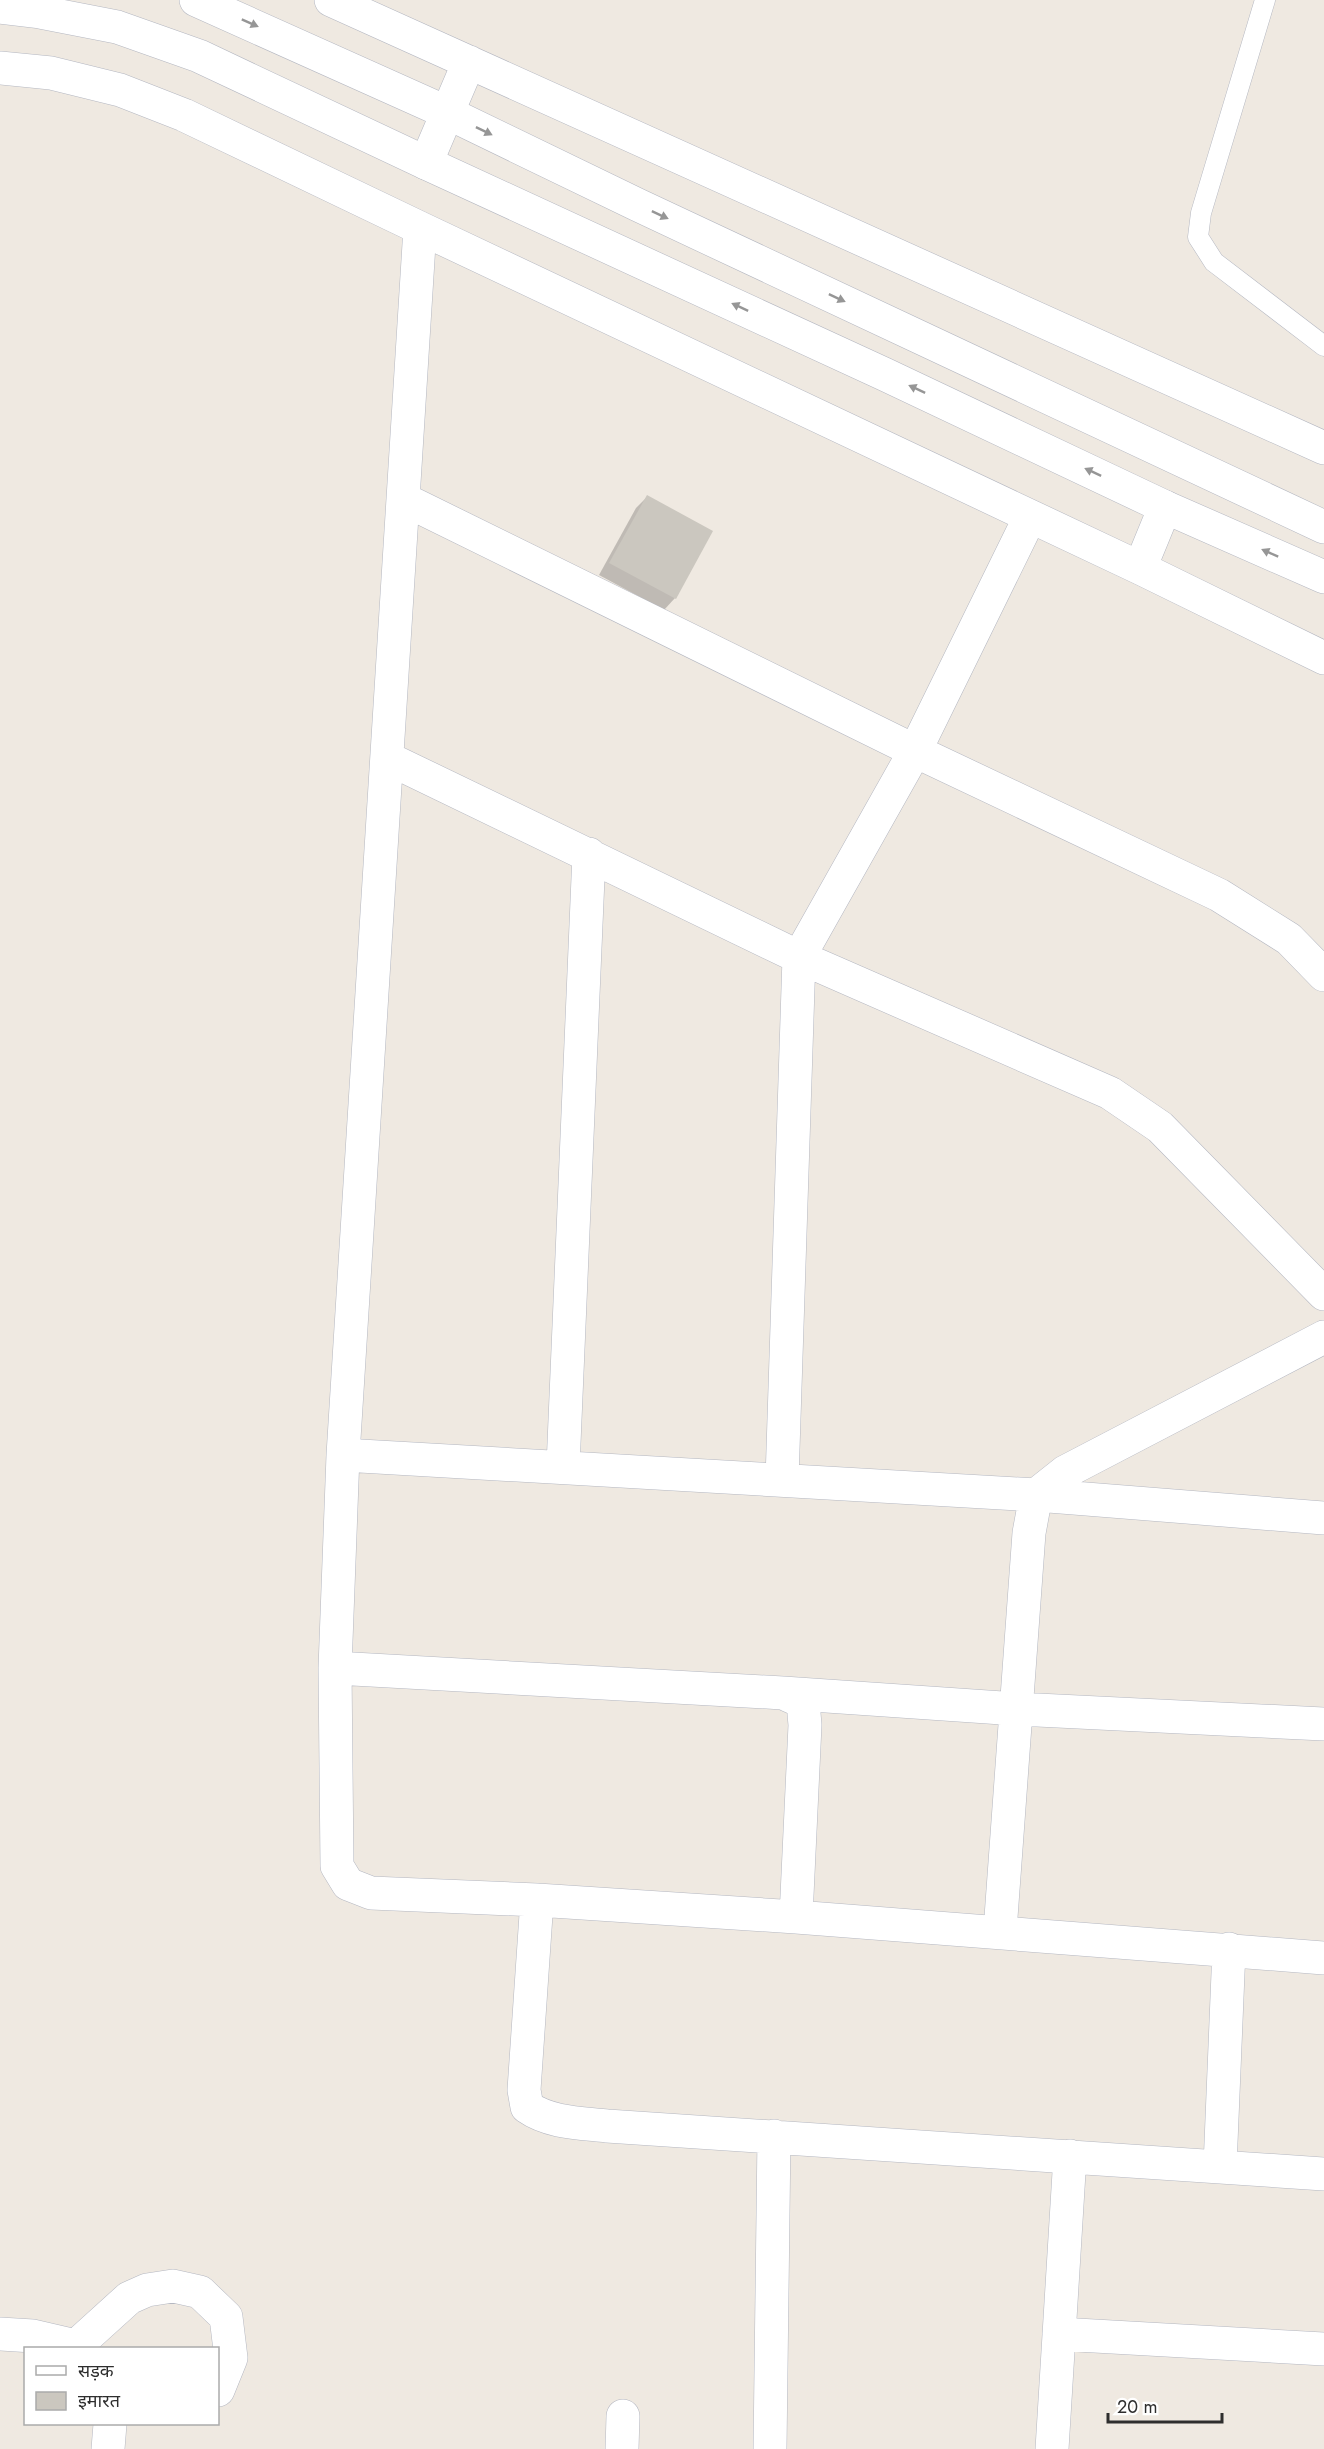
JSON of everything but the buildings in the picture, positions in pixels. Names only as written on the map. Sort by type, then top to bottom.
[{"type":"street","points":[[196,0],[448,113],[638,205],[1324,527]]},
{"type":"street","points":[[331,0],[1324,448]]},
{"type":"street","points":[[0,7],[40,12],[117,27],[200,56],[1165,507],[1324,577]]},
{"type":"street","points":[[426,163],[469,62]]},
{"type":"street","points":[[0,68],[51,73],[120,90],[184,115],[1140,568],[1324,658]]},
{"type":"street","points":[[420,228],[343,1455],[335,1668],[337,1866],[348,1884],[370,1893],[537,1900],[796,1917],[1324,1958]]},
{"type":"street","points":[[403,499],[915,751],[1219,895],[1289,939],[1324,975]]},
{"type":"street","points":[[1140,568],[1165,507]]},
{"type":"street","points":[[782,1480],[799,957],[915,751],[1030,517]]},
{"type":"street","points":[[387,758],[799,957],[1110,1093],[1160,1127],[1324,1294]]},
{"type":"street","points":[[563,1467],[589,854]]},
{"type":"street","points":[[999,1931],[1029,1533],[1036,1495],[1065,1472],[1324,1337]]},
{"type":"street","points":[[343,1455],[1036,1495],[1324,1518]]},
{"type":"street","points":[[335,1668],[1324,1725]]},
{"type":"street","points":[[783,1693],[803,1702],[805,1725],[796,1917]]},
{"type":"street","points":[[537,1900],[524,2090],[528,2107],[539,2115],[568,2122],[1324,2174]]},
{"type":"street","points":[[1220,2167],[1229,1949]]},
{"type":"street","points":[[770,2449],[774,2136]]},
{"type":"street","points":[[1052,2449],[1070,2156]]},
{"type":"street","points":[[0,2334],[33,2336],[78,2347],[129,2298],[147,2290],[173,2286],[200,2292],[226,2317],[231,2358],[219,2388]]},
{"type":"street","points":[[1059,2334],[1324,2349]]},
{"type":"street","points":[[622,2449],[623,2416]]},
{"type":"street","points":[[108,2449],[110,2425]]},
{"type":"lane","points":[[1265,0],[1201,213],[1198,237],[1214,262],[1324,346]]}]
